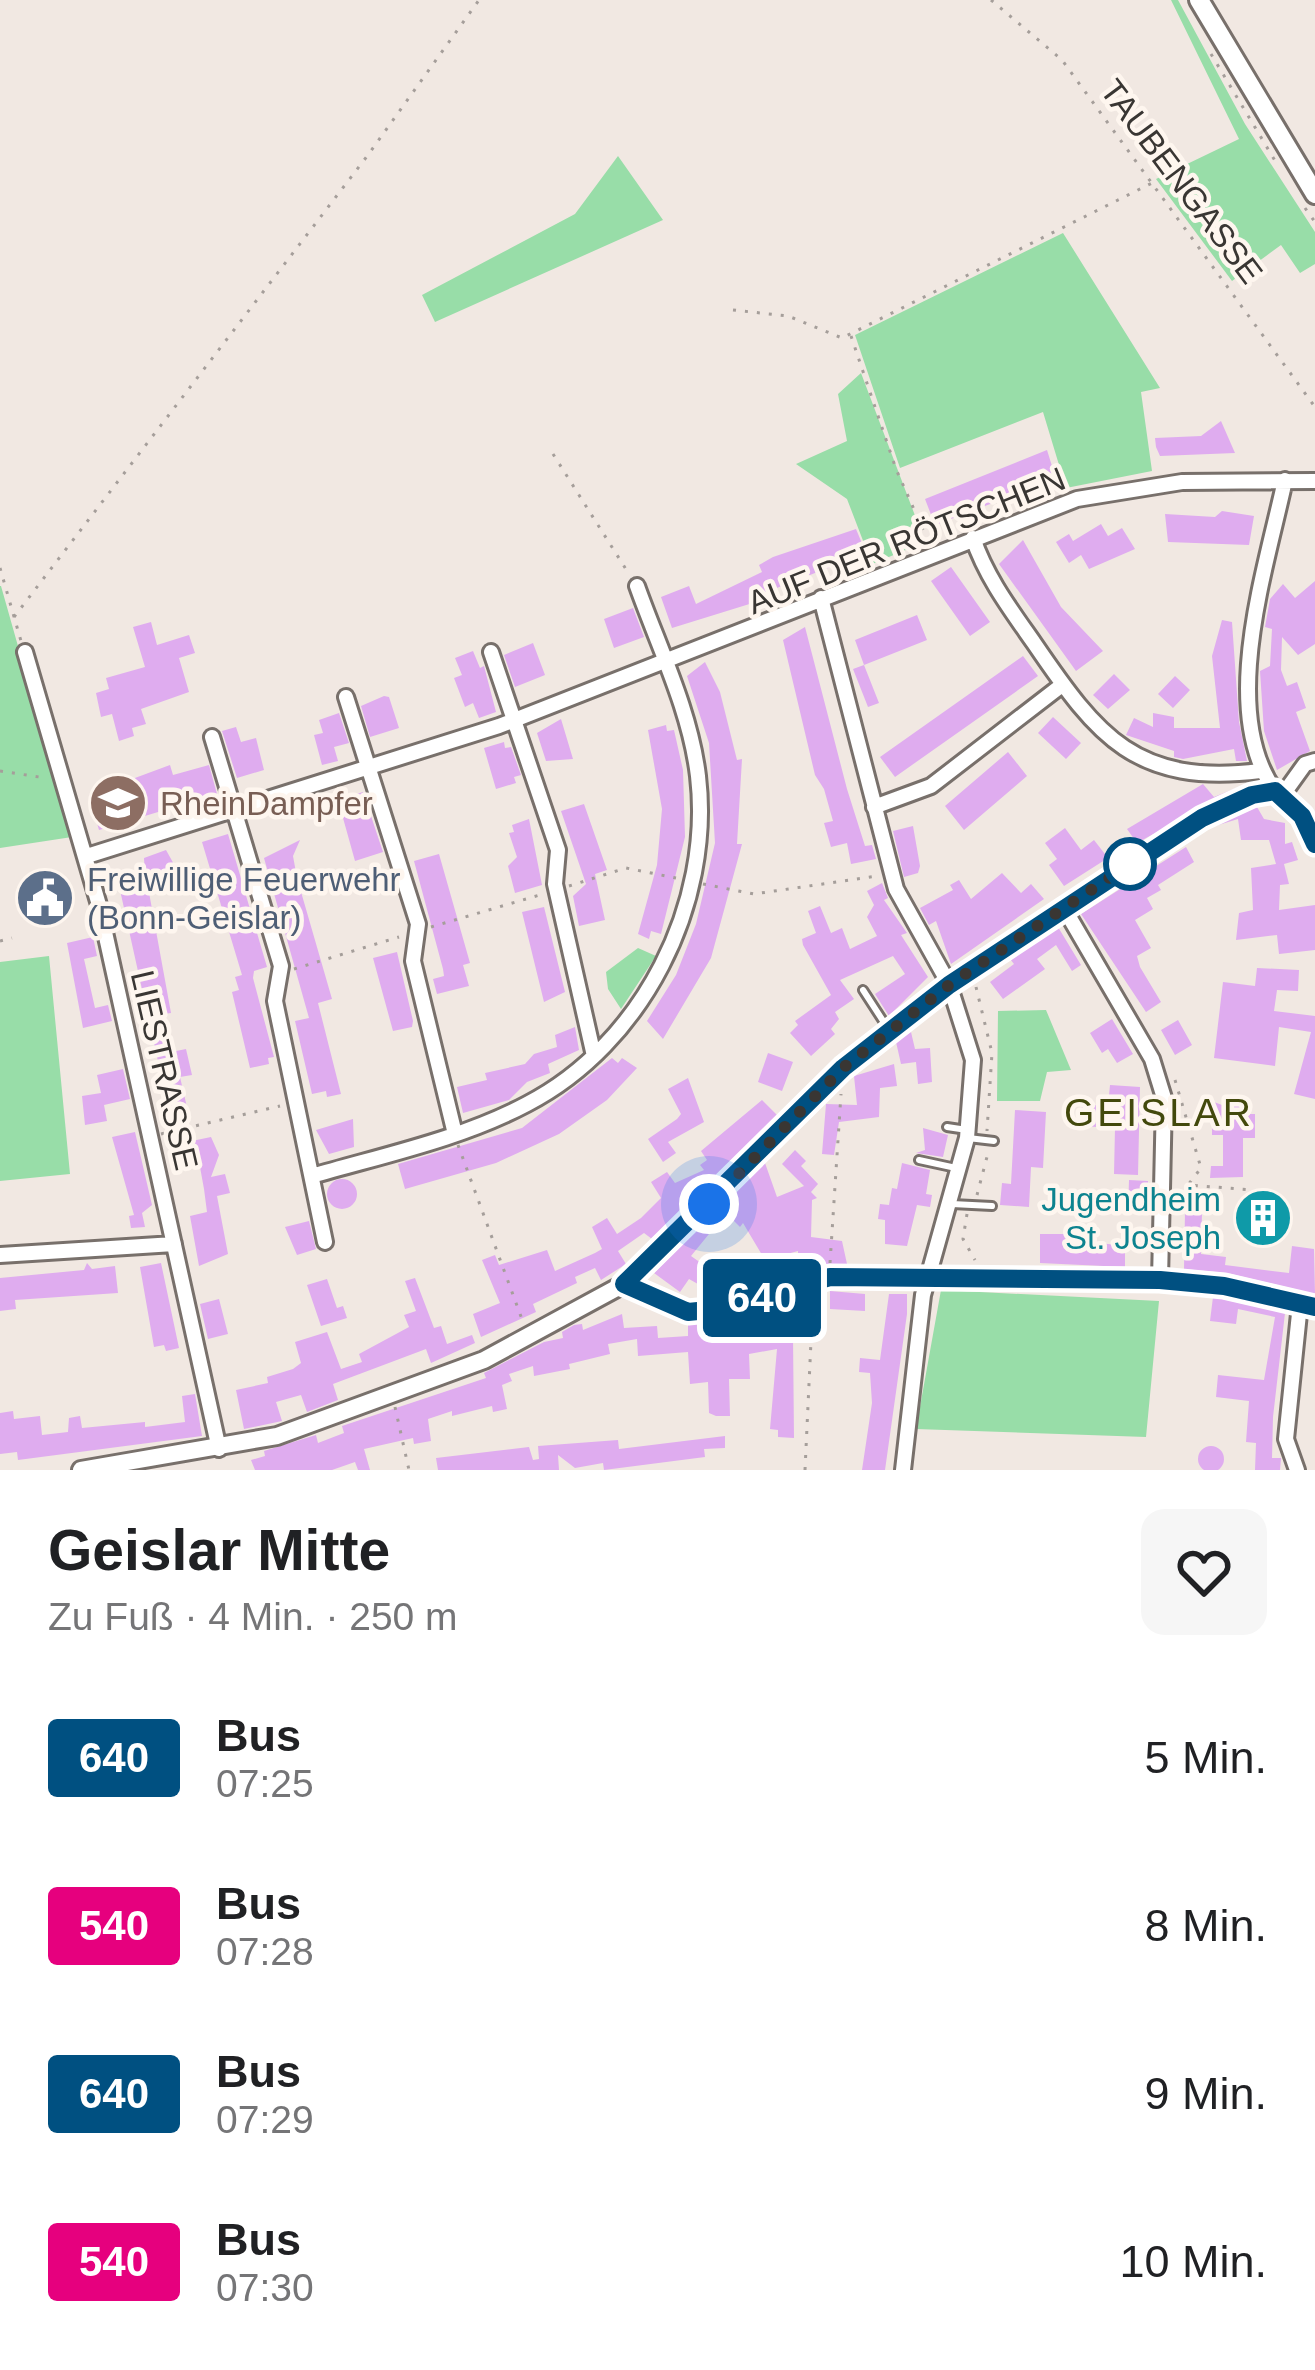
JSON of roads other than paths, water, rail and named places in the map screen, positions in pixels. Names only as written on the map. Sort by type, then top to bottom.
[{"type":"main road","points":[[1199,0],[1315,194]]},
{"type":"street","points":[[1285,480],[1248,652],[1260,771],[1302,816],[1315,844]]},
{"type":"street","name":"AUF DER RÖTSCHEN","points":[[86,856],[517,719],[781,620],[820,598],[1077,499],[1133,487],[1315,481]]},
{"type":"street","points":[[973,538],[1006,603],[1062,685],[1106,738],[1133,755],[1199,772],[1260,771]]},
{"type":"street","points":[[312,1176],[454,1134],[530,1103],[594,1056],[658,972],[692,882],[699,847],[698,776],[637,586]]},
{"type":"street","points":[[820,598],[891,874],[949,985],[974,1060],[968,1134],[929,1279],[903,1470]]},
{"type":"street","name":"LIESTRASSE","points":[[25,652],[86,856],[154,1136],[219,1449]]},
{"type":"street","points":[[491,652],[558,850],[556,890],[594,1056]]},
{"type":"street","points":[[874,807],[932,786],[1062,685]]},
{"type":"street","points":[[346,698],[416,932],[413,961],[454,1134]]},
{"type":"street","points":[[212,737],[280,973],[275,1001],[325,1242]]},
{"type":"street","points":[[81,1470],[277,1436],[484,1360],[624,1284],[843,1068],[949,985],[1202,818],[1252,795],[1278,794],[1305,764],[1315,761]]},
{"type":"street","points":[[1064,908],[1152,1059],[1164,1098],[1160,1280]]},
{"type":"street","points":[[0,1255],[174,1244]]},
{"type":"street","points":[[624,1284],[688,1312],[718,1309],[822,1279],[1160,1280],[1224,1286],[1307,1305],[1286,1439],[1297,1470]]},
{"type":"lane","points":[[863,990],[890,1031]]},
{"type":"lane","points":[[947,1127],[994,1141]]},
{"type":"lane","points":[[919,1160],[958,1169]]},
{"type":"lane","points":[[948,1203],[992,1206]]},
{"type":"place","name":"RheinDampfer","points":[[118,803]]},
{"type":"place","name":"Freiwillige Feuerwehr (Bonn-Geislar)","points":[[45,898]]},
{"type":"place","name":"Jugendheim St. Joseph","points":[[1263,1218]]},
{"type":"district","name":"GEISLAR","points":[[1159,1112]]}]
